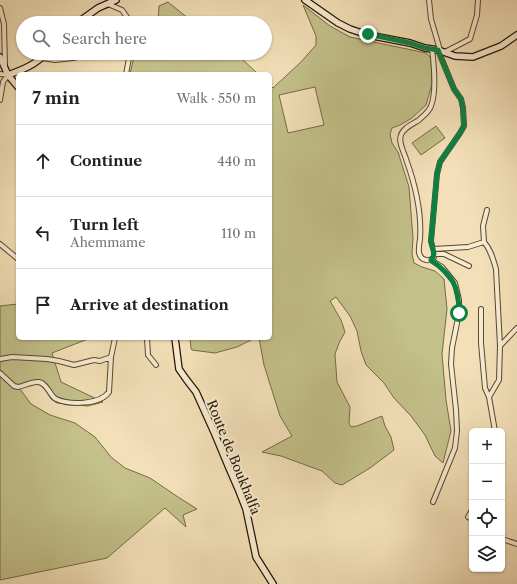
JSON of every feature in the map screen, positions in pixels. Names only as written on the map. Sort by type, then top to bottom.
[{"type":"street","points":[[87,16],[98,8],[116,0]]},
{"type":"street","points":[[305,0],[338,23],[350,29],[441,51],[455,56],[473,57],[501,46],[517,35]]},
{"type":"street","points":[[429,0],[431,19],[441,51],[454,89],[461,99],[464,126],[440,162],[437,174],[431,241],[434,249],[434,257],[431,260]]},
{"type":"street","points":[[441,51],[470,39],[477,15],[478,0]]},
{"type":"street","points":[[108,4],[122,10],[126,16]]},
{"type":"street","points":[[0,8],[4,24],[5,69]]},
{"type":"street","points":[[432,49],[435,68],[435,81],[431,107],[421,118],[405,129],[400,136],[401,144],[412,174],[417,194],[420,214],[419,254],[425,260],[431,260],[442,267],[455,283],[459,300],[459,313],[452,348],[451,364],[456,410],[457,431],[455,448],[433,502]]},
{"type":"street","points":[[0,57],[8,75],[16,85]]},
{"type":"street","points":[[0,74],[8,75],[25,68],[37,60]]},
{"type":"street","points":[[126,72],[129,60]]},
{"type":"street","points":[[0,100],[3,82],[8,75]]},
{"type":"street","points":[[487,210],[483,226],[484,242],[489,247],[496,269],[500,346],[499,380],[489,397]]},
{"type":"street","points":[[434,249],[468,247],[484,242]]},
{"type":"street","points":[[0,244],[16,254]]},
{"type":"street","points":[[434,254],[444,254],[469,266]]},
{"type":"street","points":[[481,309],[482,366],[485,388],[489,397],[494,428]]},
{"type":"street","points":[[500,346],[517,328]]},
{"type":"street","points":[[0,373],[14,386],[18,387],[33,382],[40,382],[45,385],[57,399],[67,402],[84,403],[96,401],[107,396],[109,392],[111,357],[115,340]]},
{"type":"street","points":[[147,340],[148,355],[156,365]]},
{"type":"street","name":"Route de Boukhalfa","points":[[175,340],[180,369],[196,392],[214,432],[246,509],[256,557],[272,584]]},
{"type":"street","points":[[0,359],[12,357],[47,359],[74,366],[94,360],[100,361],[111,357]]},
{"type":"street","points":[[505,539],[517,544]]},
{"type":"shaded area","points":[[168,2],[185,16],[158,16],[159,6]]},
{"type":"shaded area","points":[[303,5],[330,26],[350,37],[426,53],[431,58],[432,84],[426,105],[412,118],[392,128],[390,134],[392,143],[398,152],[409,187],[413,238],[412,254],[414,263],[435,271],[444,279],[447,309],[442,354],[446,400],[451,431],[443,463],[435,456],[425,435],[411,416],[394,398],[384,383],[366,365],[361,351],[357,331],[350,316],[336,297],[330,301],[341,320],[345,332],[335,354],[337,382],[350,407],[349,423],[351,427],[357,426],[382,416],[391,437],[394,450],[370,468],[342,485],[335,483],[322,471],[281,456],[262,452],[292,436],[280,416],[264,365],[259,340],[272,340],[272,87],[273,88],[301,62],[316,45],[316,36]],"holes":[[[315,87],[324,125],[288,133],[279,95]]]},
{"type":"shaded area","points":[[243,60],[256,72],[130,72],[133,61]]},
{"type":"shaded area","points":[[436,126],[445,138],[421,155],[412,143]]},
{"type":"shaded area","points":[[16,304],[16,340],[85,340],[52,353],[61,382],[103,402],[88,406],[57,403],[51,399],[44,388],[38,384],[20,389],[31,404],[50,415],[75,423],[95,437],[111,457],[125,468],[150,478],[197,509],[183,515],[186,527],[165,508],[107,558],[0,580],[0,306]]},
{"type":"shaded area","points":[[190,340],[251,340],[237,347],[215,353],[192,350]]},
{"type":"route","points":[[368,34],[438,50],[454,89],[461,99],[464,126],[440,162],[437,174],[431,241],[434,249],[434,257],[431,260],[442,267],[455,283],[459,300],[459,313]]}]
